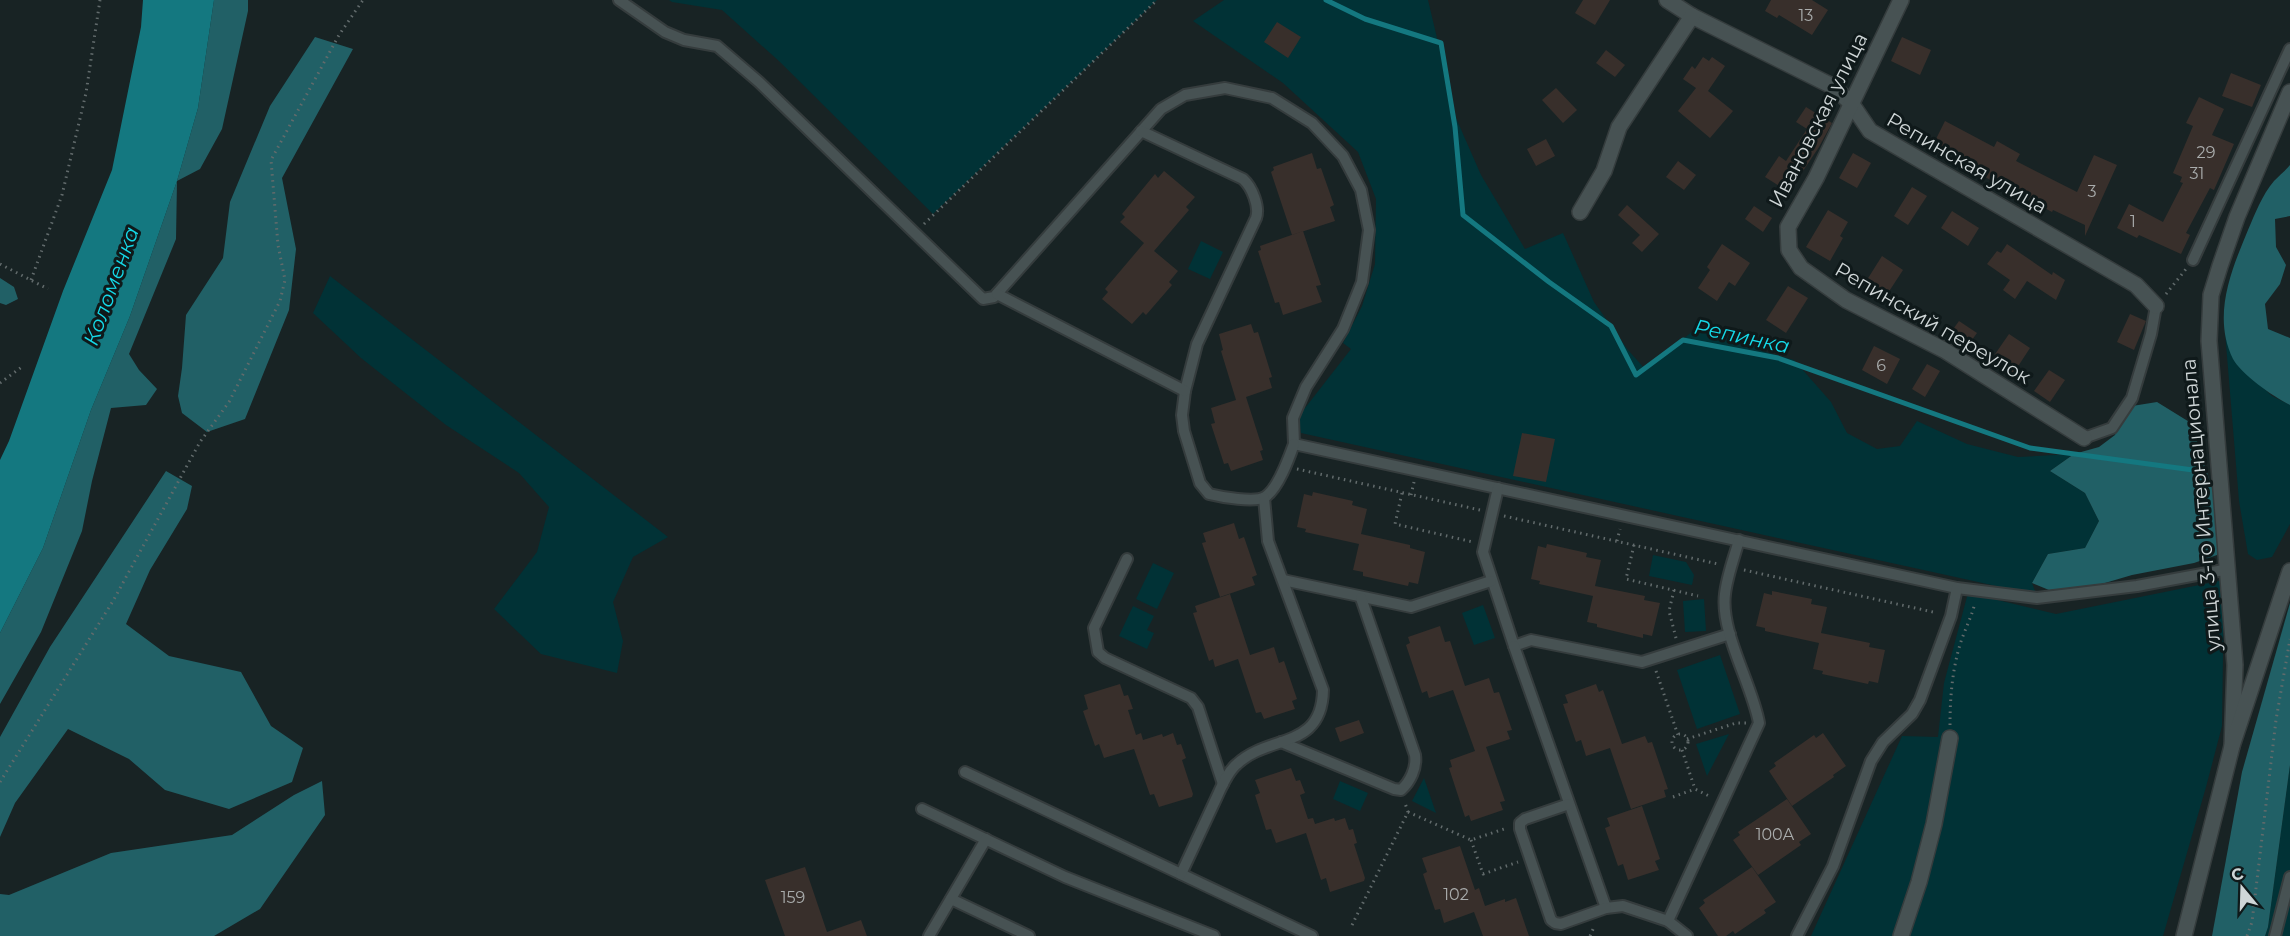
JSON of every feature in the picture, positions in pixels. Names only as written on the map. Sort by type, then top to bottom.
[{"type":"street","name":"Репинская улица","points":[[1667,0],[1692,16],[1832,86],[1851,103],[1870,131],[2136,285],[2156,306]]},
{"type":"street","name":"Ивановская улица","points":[[1788,227],[1816,178],[1901,0]]},
{"type":"street","points":[[1580,212],[1604,171],[1619,127],[1692,16]]},
{"type":"street","name":"улица 3-го Интернационала","points":[[2232,746],[2235,665],[2209,341],[2211,295],[2237,217],[2290,93]]},
{"type":"street","name":"Репинский переулок","points":[[1788,227],[1788,250],[1801,268],[1810,275],[1846,300],[1944,350],[2084,438]]},
{"type":"street","points":[[2184,936],[2232,746],[2290,571]]},
{"type":"street","points":[[1901,936],[1919,882],[1934,824],[1950,738]]},
{"type":"lane","points":[[619,0],[665,32],[684,40],[717,46],[759,82],[979,297],[988,300],[997,294],[1141,131],[1161,109],[1185,95],[1225,88],[1272,98],[1312,123],[1343,156],[1361,190],[1369,230],[1362,282],[1343,329],[1306,387],[1293,418],[1294,444],[1286,467],[1264,498],[1255,500],[1217,496],[1203,489],[1184,431],[1182,415],[1185,391],[1197,344],[1258,210],[1250,188],[1243,179],[1141,131]]},
{"type":"lane","points":[[2193,260],[2290,49]]},
{"type":"lane","points":[[997,294],[1185,391]]},
{"type":"lane","points":[[2084,438],[2112,428],[2132,398],[2151,334],[2156,306]]},
{"type":"lane","points":[[1294,444],[1978,591],[2037,598],[2137,586],[2229,568]]},
{"type":"lane","points":[[1498,488],[1484,545],[1484,560],[1606,908]]},
{"type":"lane","points":[[1181,874],[1223,784],[1236,764],[1254,753],[1301,735],[1314,723],[1323,706],[1323,690],[1268,541],[1264,498]]},
{"type":"lane","points":[[1668,921],[1759,723],[1726,620],[1724,594],[1739,540]]},
{"type":"lane","points":[[1127,559],[1094,628],[1098,652],[1104,658],[1191,698],[1198,707],[1223,784]]},
{"type":"lane","points":[[1283,580],[1411,607],[1491,580]]},
{"type":"lane","points":[[1797,936],[1833,866],[1871,761],[1883,742],[1912,714],[1920,700],[1951,616],[1957,588]]},
{"type":"lane","points":[[1281,742],[1394,789],[1401,790],[1407,785],[1415,768],[1415,755],[1361,598]]},
{"type":"lane","points":[[1514,646],[1532,640],[1634,662],[1652,660],[1730,634]]},
{"type":"lane","points":[[965,772],[1312,936]]},
{"type":"lane","points":[[1569,804],[1525,819],[1520,823],[1520,829],[1551,920],[1560,924],[1606,908],[1623,906],[1668,921],[1687,936]]},
{"type":"lane","points":[[922,809],[1065,877],[1214,936]]},
{"type":"lane","points":[[929,936],[986,839]]},
{"type":"lane","points":[[2290,877],[2276,933],[2290,934]]},
{"type":"lane","points":[[951,899],[1029,936]]},
{"type":"path","points":[[31,280],[62,195],[86,93],[100,0]]},
{"type":"path","points":[[0,782],[113,601],[200,442],[229,402],[280,301],[285,280],[278,245],[271,160],[339,35],[363,0]]},
{"type":"path","points":[[933,214],[1157,0]]},
{"type":"path","points":[[2156,306],[2193,260]]},
{"type":"path","points":[[0,264],[48,289]]},
{"type":"path","points":[[0,383],[22,366]]},
{"type":"path","points":[[1286,467],[1933,612]]},
{"type":"path","points":[[1411,495],[1413,490]]},
{"type":"path","points":[[1402,493],[1395,524],[1484,545]]},
{"type":"path","points":[[1617,541],[1620,528]]},
{"type":"path","points":[[1634,545],[1626,579],[1698,596]]},
{"type":"path","points":[[1674,590],[1669,611],[1679,651]]},
{"type":"path","points":[[1950,738],[1950,692],[1959,647],[1972,618],[1978,591]]},
{"type":"path","points":[[2247,936],[2252,922],[2276,720],[2290,639]]},
{"type":"path","points":[[1652,660],[1678,735]]},
{"type":"path","points":[[1687,739],[1736,723],[1759,723]]},
{"type":"path","points":[[1678,735],[1684,735],[1687,739],[1688,743],[1682,750],[1674,748],[1672,743],[1672,739],[1678,735]]},
{"type":"path","points":[[1682,750],[1695,789],[1723,803]]},
{"type":"path","points":[[1673,797],[1695,789]]},
{"type":"path","points":[[1352,925],[1408,812],[1401,790]]},
{"type":"path","points":[[1408,812],[1471,840],[1520,823]]},
{"type":"path","points":[[1471,840],[1483,874],[1530,858]]},
{"type":"path","points":[[1590,936],[1596,922]]},
{"type":"shaded area","points":[[214,0],[248,0],[248,11],[222,129],[200,169],[177,181],[198,108]]},
{"type":"shaded area","points":[[669,0],[1157,0],[933,214],[780,62],[722,10]]},
{"type":"shaded area","points":[[1224,0],[1428,0],[1456,118],[1481,175],[1525,249],[1563,233],[1594,302],[1628,350],[1646,370],[1694,330],[1745,338],[1759,350],[1794,360],[1831,402],[1847,433],[1877,449],[1900,446],[1917,421],[1967,444],[2018,457],[2074,454],[2050,471],[2085,493],[2099,521],[2085,548],[2048,554],[2032,583],[2035,591],[2019,591],[1301,433],[1298,417],[1351,349],[1343,343],[1362,306],[1375,264],[1376,199],[1358,152],[1283,83],[1193,21]]},
{"type":"shaded area","points":[[315,37],[353,49],[282,178],[296,249],[289,310],[245,419],[207,432],[182,413],[178,396],[186,315],[223,258],[230,202],[270,106]]},
{"type":"shaded area","points":[[2290,165],[2290,216],[2275,219],[2276,247],[2286,265],[2280,284],[2265,304],[2268,329],[2290,338],[2290,405],[2259,385],[2237,365],[2227,343],[2224,310],[2230,277],[2256,211],[2270,186]]},
{"type":"shaded area","points":[[177,181],[176,239],[129,354],[139,370],[157,389],[146,405],[111,408],[82,531],[41,632],[0,704],[0,633],[43,548],[91,410],[130,316]]},
{"type":"shaded area","points":[[1201,241],[1223,252],[1210,279],[1188,269]]},
{"type":"shaded area","points":[[330,276],[668,537],[633,557],[613,602],[623,641],[617,673],[541,654],[494,609],[537,552],[549,507],[519,473],[446,425],[361,358],[313,313]]},
{"type":"shaded area","points":[[0,278],[14,287],[18,299],[6,305],[0,303]]},
{"type":"shaded area","points":[[2225,332],[2234,360],[2272,396],[2290,405],[2290,524],[2272,557],[2257,560],[2248,554],[2239,501]]},
{"type":"shaded area","points":[[2157,402],[2191,423],[2213,491],[2218,522],[2217,555],[2194,563],[2132,575],[2088,588],[2049,590],[2032,583],[2048,554],[2085,548],[2099,521],[2085,493],[2050,471],[2074,454],[2099,447],[2115,435],[2126,407]]},
{"type":"shaded area","points":[[166,471],[192,486],[187,509],[150,570],[126,624],[169,656],[241,672],[271,726],[303,748],[292,782],[229,809],[165,790],[129,759],[68,729],[15,803],[0,837],[0,737],[50,647]]},
{"type":"shaded area","points":[[1653,555],[1686,562],[1694,575],[1692,585],[1649,576]]},
{"type":"shaded area","points":[[1153,563],[1174,573],[1157,609],[1136,599]]},
{"type":"shaded area","points":[[2224,580],[2222,726],[2163,936],[1811,936],[1902,736],[1938,737],[1944,683],[1968,593],[2056,614]]},
{"type":"shaded area","points":[[1704,599],[1706,631],[1685,632],[1683,601]]},
{"type":"shaded area","points":[[2290,603],[2290,765],[2268,927],[2265,936],[2212,936],[2242,772]]},
{"type":"shaded area","points":[[1483,605],[1495,638],[1474,645],[1462,613]]},
{"type":"shaded area","points":[[1133,606],[1154,616],[1147,630],[1154,633],[1147,649],[1119,636]]},
{"type":"shaded area","points":[[1720,655],[1740,714],[1697,729],[1677,670]]},
{"type":"shaded area","points":[[1729,734],[1707,776],[1696,744]]},
{"type":"shaded area","points":[[2290,765],[2290,936],[2265,936],[2268,927]]},
{"type":"shaded area","points":[[1424,778],[1436,813],[1412,801]]},
{"type":"shaded area","points":[[322,781],[325,815],[260,909],[214,936],[0,936],[0,894],[9,895],[111,853],[232,835],[294,795]]},
{"type":"shaded area","points":[[1340,781],[1368,793],[1360,811],[1333,799]]},
{"type":"water","name":"Коломенка","points":[[143,0],[214,0],[198,108],[177,181],[130,316],[91,410],[43,548],[0,633],[0,460],[63,291],[112,170],[141,27]]},
{"type":"building","points":[[1583,0],[1610,0],[1595,25],[1575,13]]},
{"type":"building","points":[[1771,0],[1812,0],[1828,10],[1812,35],[1779,15],[1777,18],[1765,11]]},
{"type":"building","points":[[1277,22],[1301,37],[1288,58],[1264,42]]},
{"type":"building","points":[[1902,37],[1931,50],[1920,75],[1891,61]]},
{"type":"building","points":[[1606,50],[1625,65],[1615,77],[1596,63]]},
{"type":"building","points":[[1703,57],[1709,61],[1712,57],[1725,66],[1708,91],[1733,111],[1710,138],[1678,111],[1696,88],[1683,79],[1692,66],[1695,69]]},
{"type":"building","points":[[2231,73],[2261,85],[2252,107],[2222,96]]},
{"type":"building","points":[[1556,88],[1577,110],[1563,123],[1542,100]]},
{"type":"building","points":[[2199,97],[2224,109],[2212,135],[2234,144],[2214,190],[2210,188],[2186,233],[2190,235],[2181,254],[2117,228],[2129,204],[2163,222],[2183,183],[2180,182],[2182,177],[2173,173],[2193,126],[2186,123]]},
{"type":"building","points":[[1806,107],[1832,123],[1789,192],[1765,177],[1779,156],[1786,161],[1807,129],[1796,122]]},
{"type":"building","points":[[1945,121],[1994,147],[1997,141],[2020,154],[2016,161],[2077,192],[2094,155],[2117,165],[2085,236],[2085,225],[2053,210],[2052,212],[1979,174],[1982,169],[1949,153],[1947,157],[1931,149]]},
{"type":"building","points":[[1546,139],[1555,156],[1536,166],[1527,149]]},
{"type":"building","points":[[1312,153],[1317,169],[1321,168],[1334,205],[1330,207],[1335,221],[1292,235],[1271,172],[1274,170],[1273,167]]},
{"type":"building","points":[[1853,153],[1871,163],[1857,188],[1839,178]]},
{"type":"building","points":[[1678,161],[1696,175],[1684,190],[1666,177]]},
{"type":"building","points":[[1164,171],[1195,197],[1186,207],[1189,210],[1154,251],[1178,271],[1169,282],[1172,285],[1146,315],[1143,312],[1132,324],[1102,299],[1108,292],[1105,289],[1144,243],[1120,222],[1125,217],[1122,214],[1155,174],[1158,178]]},
{"type":"building","points":[[1912,187],[1927,196],[1908,225],[1894,216]]},
{"type":"building","points":[[1627,205],[1659,234],[1642,252],[1632,243],[1640,235],[1618,215]]},
{"type":"building","points":[[1754,206],[1772,218],[1763,232],[1745,219]]},
{"type":"building","points":[[1828,210],[1848,222],[1840,236],[1843,238],[1830,261],[1806,247]]},
{"type":"building","points":[[1952,211],[1979,228],[1968,246],[1941,228]]},
{"type":"building","points":[[1303,231],[1321,285],[1316,286],[1322,302],[1283,315],[1279,302],[1275,303],[1258,251],[1261,250],[1260,246]]},
{"type":"building","points":[[1722,244],[1750,263],[1735,286],[1729,282],[1717,301],[1698,288],[1710,270],[1707,267]]},
{"type":"building","points":[[2007,244],[2052,275],[2053,272],[2065,280],[2056,300],[2027,281],[2015,299],[2003,290],[2010,280],[1987,264],[1997,251],[2001,253]]},
{"type":"building","points":[[1882,256],[1903,270],[1886,296],[1865,283]]},
{"type":"building","points":[[1788,286],[1808,298],[1786,333],[1766,320]]},
{"type":"building","points":[[2130,314],[2146,321],[2134,350],[2117,342]]},
{"type":"building","points":[[1959,321],[1977,333],[1964,351],[1946,339]]},
{"type":"building","points":[[1251,324],[1254,333],[1258,332],[1272,377],[1269,378],[1272,388],[1246,397],[1263,450],[1260,451],[1263,460],[1231,471],[1228,463],[1224,464],[1211,424],[1215,423],[1211,408],[1236,400],[1221,351],[1223,350],[1219,334]]},
{"type":"building","points":[[2009,334],[2030,348],[2013,374],[1991,360]]},
{"type":"building","points":[[1874,346],[1900,359],[1887,384],[1862,370]]},
{"type":"building","points":[[1927,364],[1940,371],[1925,397],[1912,389]]},
{"type":"building","points":[[2049,370],[2065,380],[2050,402],[2034,391]]},
{"type":"building","points":[[1522,433],[1555,439],[1546,482],[1513,476]]},
{"type":"building","points":[[1313,492],[1353,501],[1352,505],[1367,509],[1361,534],[1410,545],[1410,548],[1425,552],[1418,584],[1409,582],[1408,586],[1363,576],[1363,572],[1353,570],[1359,544],[1305,532],[1306,529],[1297,527],[1304,494],[1312,496]]},
{"type":"building","points":[[1234,523],[1239,539],[1244,537],[1257,575],[1252,577],[1255,585],[1220,597],[1202,543],[1206,542],[1203,533]]},
{"type":"building","points":[[1547,544],[1587,553],[1586,557],[1601,560],[1595,586],[1645,596],[1644,600],[1660,603],[1652,636],[1643,634],[1643,638],[1597,627],[1597,624],[1587,622],[1593,596],[1539,584],[1540,581],[1531,579],[1538,546],[1546,548]]},
{"type":"building","points":[[1772,591],[1812,599],[1811,604],[1827,607],[1821,633],[1870,643],[1869,647],[1885,650],[1878,683],[1869,681],[1868,684],[1822,674],[1823,671],[1813,669],[1819,643],[1765,631],[1765,628],[1756,626],[1764,593],[1772,595]]},
{"type":"building","points":[[1230,594],[1250,655],[1274,647],[1279,663],[1284,661],[1297,699],[1292,701],[1295,709],[1264,719],[1261,712],[1256,713],[1238,659],[1215,667],[1213,659],[1209,661],[1193,613],[1197,612],[1195,606]]},
{"type":"building","points":[[1440,626],[1445,642],[1450,641],[1465,686],[1489,678],[1494,693],[1499,692],[1512,730],[1507,731],[1510,739],[1486,747],[1505,801],[1500,802],[1503,810],[1471,821],[1469,815],[1465,817],[1449,768],[1452,767],[1450,760],[1475,751],[1453,690],[1429,698],[1427,691],[1422,693],[1406,645],[1410,643],[1408,637]]},
{"type":"building","points":[[1120,684],[1124,696],[1128,695],[1133,709],[1128,710],[1136,735],[1141,733],[1143,740],[1173,733],[1177,745],[1181,744],[1186,758],[1182,760],[1192,797],[1159,807],[1154,794],[1150,795],[1134,749],[1104,758],[1099,744],[1095,746],[1083,711],[1088,709],[1084,695]]},
{"type":"building","points":[[1596,684],[1599,692],[1603,690],[1622,744],[1645,736],[1648,743],[1652,742],[1668,789],[1664,790],[1666,797],[1631,809],[1610,748],[1586,756],[1581,740],[1576,742],[1563,704],[1568,703],[1565,695]]},
{"type":"building","points":[[1359,720],[1364,733],[1340,742],[1335,728]]},
{"type":"building","points":[[1823,733],[1846,766],[1792,806],[1769,771],[1776,766],[1774,763],[1814,735],[1816,738]]},
{"type":"building","points":[[1291,768],[1296,781],[1300,780],[1305,793],[1300,795],[1308,819],[1313,818],[1315,824],[1334,818],[1335,821],[1345,818],[1349,830],[1353,829],[1357,843],[1354,844],[1364,881],[1330,892],[1326,878],[1321,880],[1306,833],[1276,843],[1271,829],[1266,830],[1255,795],[1260,793],[1255,780]]},
{"type":"building","points":[[1787,799],[1811,834],[1799,842],[1801,845],[1758,875],[1733,840],[1740,835],[1738,832]]},
{"type":"building","points":[[1642,806],[1660,859],[1655,861],[1659,870],[1628,880],[1623,864],[1618,866],[1605,828],[1610,826],[1607,818]]},
{"type":"building","points":[[1460,846],[1475,890],[1479,888],[1485,906],[1516,898],[1529,936],[1483,936],[1474,912],[1444,923],[1440,909],[1435,910],[1423,874],[1427,872],[1422,858]]},
{"type":"building","points":[[805,867],[827,932],[861,920],[867,936],[785,936],[765,880]]},
{"type":"building","points":[[1752,867],[1776,902],[1764,910],[1766,913],[1735,934],[1733,931],[1726,936],[1718,936],[1699,908],[1705,903],[1703,900]]},
{"type":"waterway","name":"Репинка","points":[[1326,0],[1365,19],[1441,43],[1455,127],[1463,215],[1549,282],[1611,326],[1636,375],[1683,340],[1778,358],[2030,448],[2193,470]]}]
